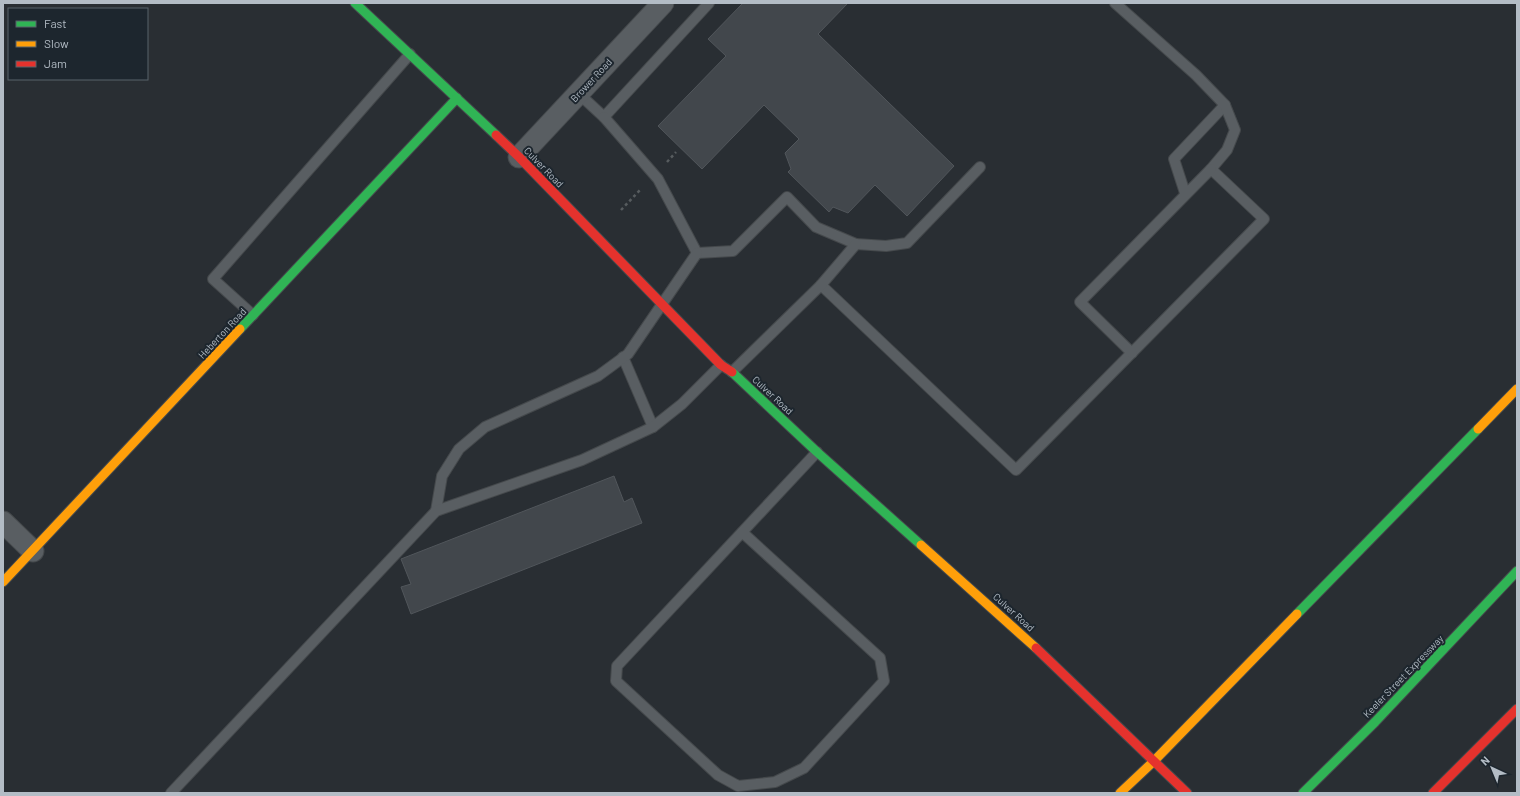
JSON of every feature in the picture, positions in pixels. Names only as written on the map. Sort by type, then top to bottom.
[{"type":"main road","name":"Culver Road","points":[[355,3],[519,157],[661,305],[722,365],[732,372],[817,452],[1030,642],[1187,793]]},
{"type":"main road","name":"Heberton Road","points":[[3,582],[457,98]]},
{"type":"main road","points":[[1120,793],[1154,761],[1517,389]]},
{"type":"main road","name":"Keeler Street Expressway","points":[[1303,793],[1443,651],[1517,571]]},
{"type":"main road","points":[[1433,793],[1517,709]]},
{"type":"street","name":"Brower Road","points":[[519,157],[664,3]]},
{"type":"street","points":[[3,522],[33,551]]},
{"type":"lane","points":[[604,117],[709,3]]},
{"type":"lane","points":[[1115,3],[1196,75],[1225,105],[1235,130],[1228,150],[1080,302],[1132,353]]},
{"type":"lane","points":[[253,316],[213,279],[410,54]]},
{"type":"lane","points":[[578,93],[604,117],[658,179],[697,253]]},
{"type":"lane","points":[[1185,193],[1174,159],[1225,105]]},
{"type":"lane","points":[[697,253],[732,251],[787,197],[816,227],[856,244],[886,246],[907,243],[980,167]]},
{"type":"lane","points":[[821,285],[1016,470],[1264,219],[1211,168]]},
{"type":"lane","points":[[732,372],[821,285],[856,244]]},
{"type":"lane","points":[[436,511],[442,476],[460,449],[485,427],[598,376],[628,354],[697,253]]},
{"type":"lane","points":[[623,357],[653,427]]},
{"type":"lane","points":[[171,793],[436,511],[582,460],[653,427],[682,404],[722,365]]},
{"type":"lane","points":[[742,532],[880,658],[884,682],[804,768],[775,782],[738,786],[718,775],[616,681],[617,666],[742,532],[817,452]]},
{"type":"building","points":[[743,3],[848,3],[818,34],[954,166],[907,216],[875,185],[848,213],[833,207],[829,212],[788,172],[791,169],[785,153],[799,139],[764,105],[702,169],[658,126],[726,56],[708,39]]},
{"type":"building","points":[[614,476],[624,502],[632,498],[642,523],[411,614],[401,587],[411,584],[401,559]]},
{"type":"traffic: fast","points":[[355,3],[496,135]]},
{"type":"traffic: fast","points":[[240,329],[457,98]]},
{"type":"traffic: fast","points":[[732,372],[817,452],[921,545]]},
{"type":"traffic: fast","points":[[1297,614],[1478,429]]},
{"type":"traffic: fast","points":[[1303,793],[1375,722],[1517,571]]},
{"type":"traffic: slow","points":[[3,582],[240,329]]},
{"type":"traffic: slow","points":[[1478,429],[1517,389]]},
{"type":"traffic: slow","points":[[921,545],[1036,648]]},
{"type":"traffic: slow","points":[[1154,761],[1297,614]]},
{"type":"traffic: slow","points":[[1120,793],[1154,761]]},
{"type":"traffic: jam","points":[[496,135],[721,365],[732,372]]},
{"type":"traffic: jam","points":[[1036,648],[1187,793]]},
{"type":"traffic: jam","points":[[1433,793],[1517,709]]}]
